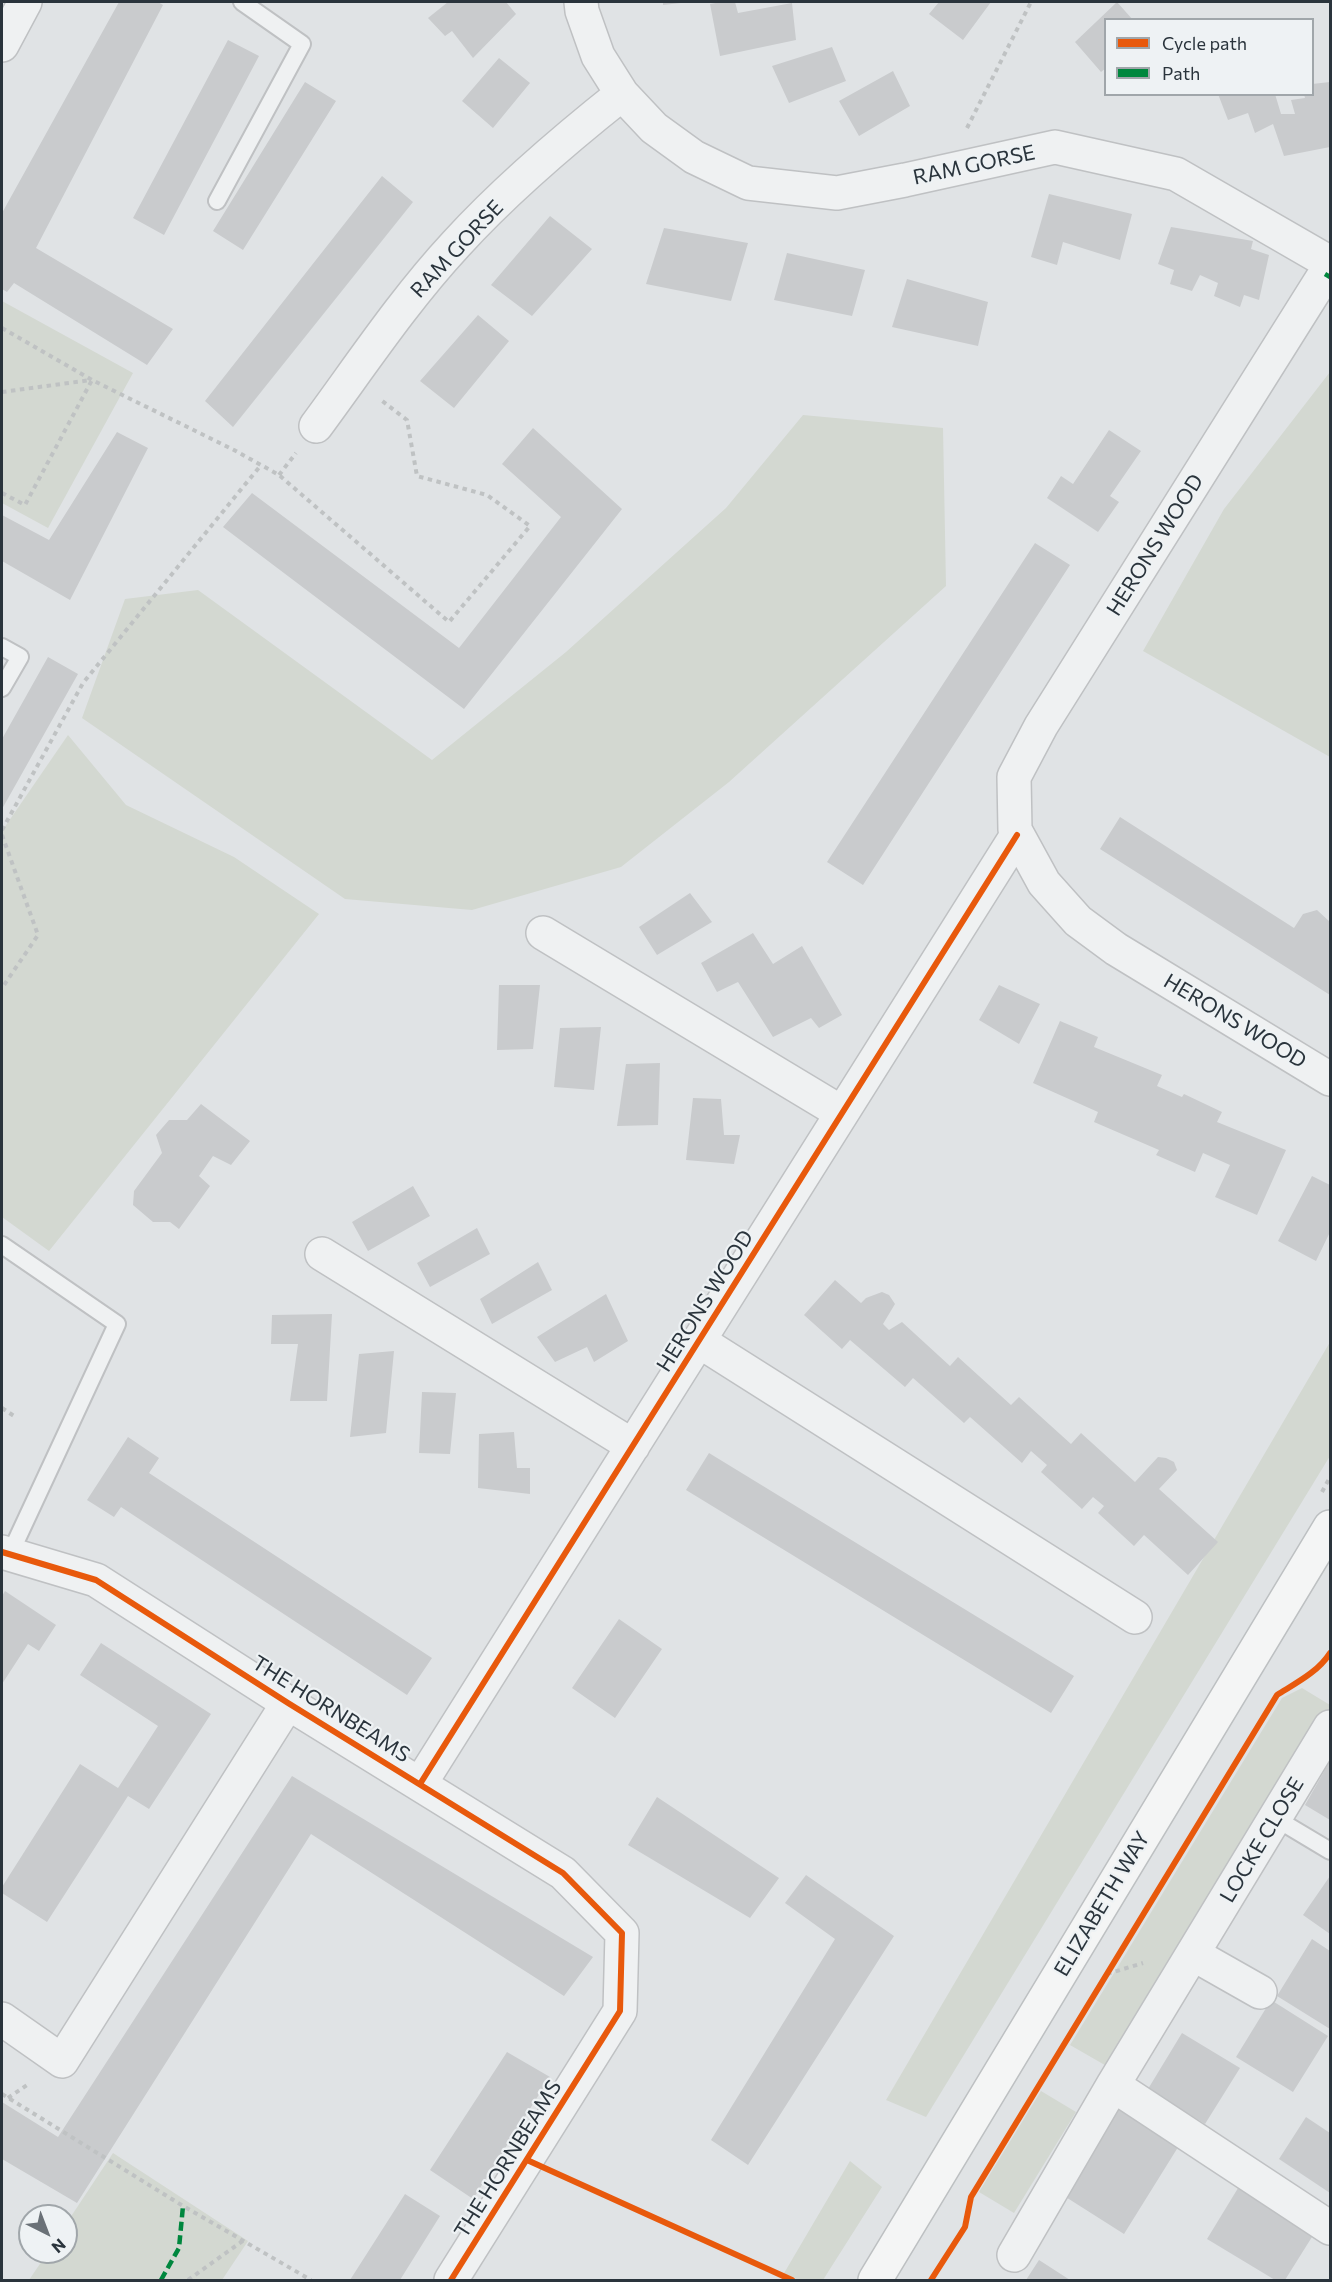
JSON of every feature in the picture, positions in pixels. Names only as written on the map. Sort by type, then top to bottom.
[{"type":"main road","name":"ELIZABETH WAY","points":[[874,2280],[1326,1544]]},
{"type":"street","points":[[2,45],[25,2]]},
{"type":"street","name":"RAM GORSE","points":[[581,2],[598,56],[622,94],[654,128],[694,157],[748,183],[837,193],[1055,147],[1176,174],[1330,265]]},
{"type":"street","name":"RAM GORSE","points":[[316,426],[410,299],[456,244],[566,139],[622,94]]},
{"type":"street","name":"HERONS WOOD","points":[[1330,265],[1041,726],[1014,777],[1017,835],[1044,883],[1078,921],[1116,949],[1330,1078]]},
{"type":"street","name":"HERONS WOOD","points":[[420,1784],[1017,835]]},
{"type":"street","points":[[543,933],[842,1113]]},
{"type":"street","points":[[322,1254],[633,1446]]},
{"type":"street","name":"HERONS WOOD","points":[[699,1341],[1135,1617]]},
{"type":"street","name":"THE HORNBEAMS","points":[[6,1553],[96,1580],[288,1703],[562,1873],[622,1934],[620,2011],[451,2280]]},
{"type":"street","name":"THE HORNBEAMS","points":[[2,2019],[62,2061],[288,1703]]},
{"type":"street","name":"LOCKE CLOSE","points":[[1014,2255],[1113,2085],[1330,1727]]},
{"type":"street","points":[[1193,1954],[1260,1992]]},
{"type":"street","points":[[1113,2085],[1330,2228]]},
{"type":"lane","points":[[217,201],[302,44],[242,2]]},
{"type":"lane","points":[[2,647],[20,657],[2,688]]},
{"type":"lane","points":[[2,1245],[117,1324],[6,1553]]},
{"type":"lane","points":[[1275,1818],[1330,1851]]},
{"type":"path","points":[[945,171],[1031,2]]},
{"type":"path","points":[[2,328],[92,380],[279,475],[449,622],[530,526],[487,495],[417,477],[407,420],[351,378]]},
{"type":"path","points":[[2,392],[92,380]]},
{"type":"path","points":[[2,493],[25,505],[92,380]]},
{"type":"path","points":[[2,988],[38,935],[2,833],[83,683],[261,465]]},
{"type":"path","points":[[2,1408],[14,1416]]},
{"type":"path","points":[[1101,1983],[1113,1964]]},
{"type":"path","points":[[2,2094],[183,2206],[311,2280]]},
{"type":"path","points":[[188,2280],[244,2240]]},
{"type":"shaded area","points":[[2,301],[133,373],[48,528],[2,503]]},
{"type":"shaded area","points":[[1330,372],[1330,757],[1143,651],[1224,509]]},
{"type":"shaded area","points":[[803,415],[943,428],[946,586],[729,782],[621,867],[472,910],[345,899],[82,718],[125,599],[198,590],[432,760],[566,652],[726,508]]},
{"type":"shaded area","points":[[68,735],[126,805],[234,857],[319,914],[49,1251],[2,1217],[2,831]]},
{"type":"shaded area","points":[[1330,1342],[1330,1456],[926,2117],[886,2100]]},
{"type":"shaded area","points":[[1302,1688],[1330,1705],[1330,1712],[1110,2068],[1070,2045],[1282,1698]]},
{"type":"shaded area","points":[[1041,2091],[1076,2112],[1014,2213],[979,2192]]},
{"type":"shaded area","points":[[113,2153],[248,2241],[222,2280],[29,2280],[40,2264],[78,2264],[78,2206]]},
{"type":"shaded area","points":[[850,2161],[882,2187],[823,2280],[780,2280]]},
{"type":"building","points":[[119,2],[158,2],[163,5],[36,248],[173,329],[147,365],[14,283],[7,292],[2,289],[2,213]]},
{"type":"building","points":[[448,2],[506,2],[516,14],[473,58],[452,31],[445,36],[428,18]]},
{"type":"building","points":[[663,2],[681,2],[681,3],[663,5]]},
{"type":"building","points":[[735,2],[738,13],[792,3],[796,40],[720,56],[710,4]]},
{"type":"building","points":[[939,2],[991,2],[963,40],[929,14]]},
{"type":"building","points":[[1117,2],[1131,18],[1104,18],[1104,70],[1101,72],[1075,42]]},
{"type":"building","points":[[228,40],[259,56],[164,235],[133,218]]},
{"type":"building","points":[[832,47],[846,81],[789,103],[772,66]]},
{"type":"building","points":[[499,58],[530,83],[493,128],[462,101]]},
{"type":"building","points":[[893,71],[910,106],[859,136],[839,101]]},
{"type":"building","points":[[305,82],[336,101],[243,250],[213,231]]},
{"type":"building","points":[[1330,82],[1330,147],[1284,156],[1273,124],[1255,133],[1248,113],[1228,120],[1219,96],[1276,96],[1281,114],[1295,114],[1291,100],[1314,96],[1314,84]]},
{"type":"building","points":[[382,176],[413,202],[233,427],[205,401]]},
{"type":"building","points":[[1049,194],[1132,214],[1120,260],[1063,242],[1057,265],[1031,257]]},
{"type":"building","points":[[550,216],[592,249],[532,316],[491,285]]},
{"type":"building","points":[[1171,227],[1253,241],[1251,249],[1269,255],[1259,300],[1244,295],[1240,307],[1214,296],[1218,283],[1200,275],[1192,291],[1170,284],[1174,270],[1158,264]]},
{"type":"building","points":[[664,228],[748,243],[731,301],[646,284]]},
{"type":"building","points":[[787,253],[865,270],[852,316],[774,300]]},
{"type":"building","points":[[907,279],[988,302],[978,346],[892,327]]},
{"type":"building","points":[[478,315],[509,341],[454,408],[420,381]]},
{"type":"building","points":[[533,428],[622,509],[464,709],[223,527],[252,493],[459,648],[561,517],[502,464]]},
{"type":"building","points":[[1109,430],[1141,451],[1110,496],[1119,502],[1098,532],[1047,498],[1061,476],[1073,484]]},
{"type":"building","points":[[117,432],[148,448],[70,600],[2,561],[2,515],[49,540]]},
{"type":"building","points":[[1035,543],[1070,565],[863,885],[827,862]]},
{"type":"building","points":[[48,657],[78,674],[2,809],[2,739]]},
{"type":"building","points":[[1120,817],[1294,928],[1303,914],[1317,910],[1330,922],[1330,995],[1100,849]]},
{"type":"building","points":[[690,893],[712,922],[657,955],[639,927]]},
{"type":"building","points":[[753,933],[773,964],[802,946],[842,1015],[819,1028],[811,1018],[773,1037],[738,982],[717,992],[701,963]]},
{"type":"building","points":[[499,985],[540,985],[533,1049],[497,1050]]},
{"type":"building","points":[[999,985],[1040,1004],[1019,1044],[979,1020]]},
{"type":"building","points":[[1060,1021],[1098,1037],[1094,1047],[1162,1075],[1157,1086],[1182,1097],[1184,1094],[1222,1112],[1217,1122],[1286,1150],[1257,1215],[1215,1197],[1230,1165],[1203,1153],[1195,1172],[1156,1155],[1159,1150],[1094,1122],[1098,1112],[1033,1083]]},
{"type":"building","points":[[601,1027],[594,1090],[554,1087],[560,1028]]},
{"type":"building","points":[[660,1063],[658,1125],[617,1126],[626,1064]]},
{"type":"building","points":[[693,1098],[721,1099],[724,1135],[740,1135],[734,1164],[686,1160]]},
{"type":"building","points":[[201,1104],[250,1141],[231,1165],[213,1156],[199,1176],[210,1186],[179,1229],[170,1222],[153,1222],[133,1205],[134,1191],[162,1153],[156,1135],[169,1120],[187,1120]]},
{"type":"building","points":[[1312,1176],[1330,1185],[1330,1232],[1316,1261],[1278,1241]]},
{"type":"building","points":[[413,1186],[430,1216],[368,1251],[352,1222]]},
{"type":"building","points":[[477,1228],[490,1254],[430,1287],[417,1263]]},
{"type":"building","points":[[538,1262],[552,1290],[492,1324],[480,1299]]},
{"type":"building","points":[[835,1280],[861,1303],[866,1298],[882,1292],[889,1295],[895,1304],[883,1324],[889,1330],[902,1322],[950,1366],[958,1357],[1011,1405],[1019,1397],[1071,1444],[1081,1433],[1135,1482],[1158,1457],[1174,1462],[1177,1470],[1159,1489],[1218,1542],[1188,1575],[1144,1535],[1134,1546],[1098,1513],[1104,1506],[1093,1497],[1082,1509],[1041,1472],[1047,1465],[1031,1451],[1022,1463],[970,1417],[964,1423],[913,1378],[905,1387],[850,1340],[842,1349],[804,1315]]},
{"type":"building","points":[[606,1294],[628,1341],[594,1362],[587,1347],[555,1362],[537,1337]]},
{"type":"building","points":[[332,1314],[327,1401],[290,1401],[298,1344],[271,1344],[272,1315]]},
{"type":"building","points":[[394,1351],[386,1433],[350,1437],[359,1354]]},
{"type":"building","points":[[422,1392],[456,1393],[450,1454],[419,1453]]},
{"type":"building","points":[[514,1432],[517,1468],[530,1468],[530,1494],[478,1488],[479,1434]]},
{"type":"building","points":[[128,1437],[159,1458],[149,1473],[432,1658],[407,1695],[121,1507],[114,1517],[87,1500]]},
{"type":"building","points":[[709,1453],[1074,1676],[1051,1713],[686,1490]]},
{"type":"building","points":[[5,1591],[56,1625],[39,1651],[28,1644],[2,1684],[2,1596]]},
{"type":"building","points":[[619,1619],[662,1649],[615,1718],[572,1688]]},
{"type":"building","points":[[101,1643],[211,1714],[149,1809],[128,1796],[47,1922],[2,1893],[2,1887],[80,1764],[118,1788],[158,1726],[80,1675]]},
{"type":"building","points":[[1330,1761],[1330,1820],[1305,1805]]},
{"type":"building","points":[[292,1776],[593,1957],[564,1996],[311,1834],[77,2203],[2,2159],[2,2102],[58,2137]]},
{"type":"building","points":[[657,1797],[779,1878],[750,1918],[628,1845]]},
{"type":"building","points":[[806,1875],[894,1936],[748,2165],[711,2140],[835,1939],[785,1903]]},
{"type":"building","points":[[1330,1876],[1330,1934],[1303,1915]]},
{"type":"building","points":[[1312,1939],[1330,1951],[1330,2029],[1277,1996]]},
{"type":"building","points":[[1271,2000],[1328,2036],[1293,2092],[1236,2057]]},
{"type":"building","points":[[1182,2033],[1240,2068],[1205,2124],[1148,2089]]},
{"type":"building","points":[[507,2052],[550,2077],[473,2199],[430,2170]]},
{"type":"building","points":[[1116,2105],[1180,2144],[1124,2234],[1061,2194]]},
{"type":"building","points":[[1306,2117],[1330,2133],[1330,2193],[1279,2159]]},
{"type":"building","points":[[1246,2175],[1322,2221],[1285,2280],[1275,2280],[1207,2239]]},
{"type":"building","points":[[405,2194],[440,2216],[400,2280],[350,2280]]},
{"type":"building","points":[[1039,2260],[1070,2280],[1026,2280]]},
{"type":"marked path","points":[[1325,274],[1330,277]]},
{"type":"marked path","points":[[161,2280],[179,2248],[183,2206]]},
{"type":"cycle path","points":[[420,1784],[1017,835]]},
{"type":"cycle path","points":[[2,1552],[96,1580],[288,1703],[563,1873],[622,1933],[620,2011],[451,2280]]},
{"type":"cycle path","points":[[931,2280],[965,2227],[971,2197],[1277,1695],[1313,1671],[1330,1653]]},
{"type":"cycle path","points":[[527,2160],[792,2280]]}]
